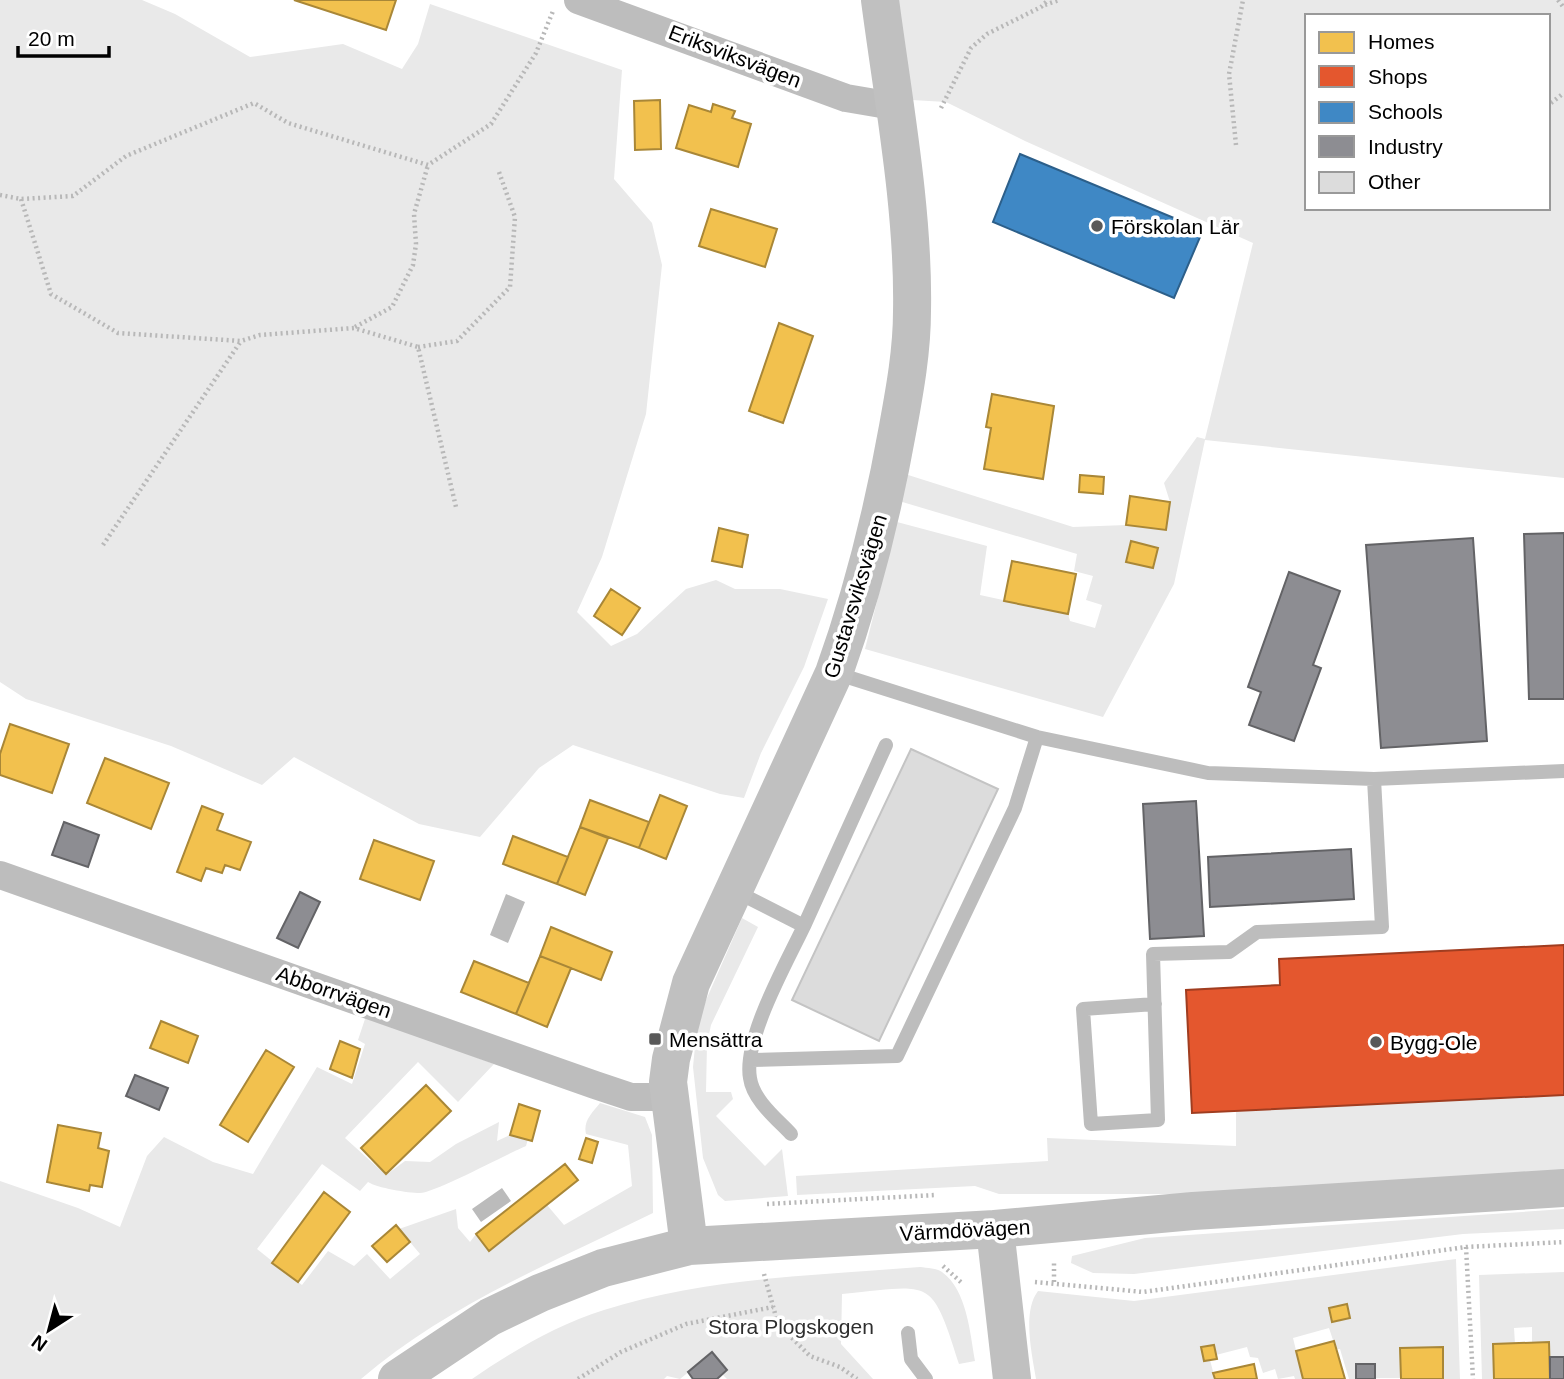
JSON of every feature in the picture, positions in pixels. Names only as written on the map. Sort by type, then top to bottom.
[{"type":"street","name":"Eriksviksvägen","points":[[578,0],[846,98],[892,106]]},
{"type":"street","name":"Gustavsviksvägen","points":[[689,1245],[669,1097],[671,1059],[682,1010],[733,890],[834,673],[870,560],[905,389],[910,341],[909,247],[880,0]]},
{"type":"street","name":"Abborrvägen","points":[[0,875],[631,1097],[669,1097]]},
{"type":"street","name":"Värmdövägen","points":[[397,1379],[490,1317],[540,1293],[603,1268],[689,1245],[995,1229],[1193,1211],[1564,1188]]},
{"type":"street","points":[[995,1229],[1012,1379]]},
{"type":"lane","points":[[834,673],[1037,737],[1208,773],[1374,779],[1564,771]]},
{"type":"lane","points":[[751,1060],[897,1056],[1015,808],[1037,737]]},
{"type":"lane","points":[[791,1134],[762,1103],[750,1078],[751,1060],[760,1022],[886,745]]},
{"type":"lane","points":[[1155,1004],[1083,1009],[1091,1124],[1158,1121],[1155,1004],[1153,954],[1229,952],[1257,932],[1382,927],[1374,779]]},
{"type":"lane","points":[[733,890],[804,926]]},
{"type":"lane","points":[[908,1333],[911,1359],[926,1379]]},
{"type":"path","points":[[354,328],[392,307],[413,265],[416,244],[414,214],[428,165],[491,124],[536,53],[557,0]]},
{"type":"path","points":[[1041,7],[1048,0]]},
{"type":"path","points":[[941,108],[971,48],[987,34],[1059,0]]},
{"type":"path","points":[[1236,145],[1229,74],[1243,0]]},
{"type":"path","points":[[1558,0],[1564,8]]},
{"type":"path","points":[[1551,103],[1564,93]]},
{"type":"path","points":[[0,195],[21,199],[73,196],[126,156],[254,103],[288,123],[428,165]]},
{"type":"path","points":[[21,199],[51,294],[118,333],[241,341],[260,334],[354,328],[418,347],[457,341],[510,287],[515,217],[499,172]]},
{"type":"path","points":[[103,545],[241,341]]},
{"type":"path","points":[[418,347],[456,507]]},
{"type":"path","points":[[1035,1282],[1143,1292],[1466,1247],[1564,1242]]},
{"type":"path","points":[[1466,1247],[1474,1379]]},
{"type":"path","points":[[1054,1261],[1054,1282]]},
{"type":"path","points":[[939,1264],[963,1284]]},
{"type":"path","points":[[762,1265],[778,1324],[810,1356],[840,1367],[857,1379]]},
{"type":"path","points":[[578,1379],[621,1352],[686,1324],[773,1307]]},
{"type":"green space","points":[[0,0],[142,0],[175,14],[250,57],[343,44],[402,69],[418,44],[430,4],[622,70],[614,179],[652,223],[662,265],[646,414],[602,557],[577,612],[611,646],[637,634],[686,589],[716,580],[735,589],[780,589],[828,599],[804,667],[761,753],[744,798],[720,794],[573,745],[539,768],[480,837],[419,824],[294,757],[262,785],[171,746],[26,699],[0,682]]},
{"type":"green space","points":[[893,0],[1564,0],[1564,478],[1205,440],[1174,584],[1103,717],[865,649],[897,522],[987,546],[980,595],[1068,614],[1070,621],[1095,628],[1102,605],[1086,600],[1093,576],[1074,571],[1077,554],[899,501],[905,474],[1073,527],[1126,525],[1166,530],[1170,502],[1164,483],[1197,437],[1205,439],[1253,243],[1025,141],[946,102],[912,100]],"holes":[[[1131,542],[1158,548],[1154,567],[1126,562]]]},
{"type":"green space","points":[[742,918],[758,927],[711,1025],[707,1044],[706,1092],[731,1092],[733,1099],[716,1116],[765,1166],[782,1149],[788,1196],[725,1201],[718,1195],[703,1158],[693,1067],[696,1036],[703,1007]]},
{"type":"green space","points":[[366,1016],[494,1064],[458,1102],[418,1062],[345,1138],[386,1175],[405,1161],[430,1162],[456,1144],[499,1122],[497,1141],[510,1135],[528,1139],[526,1146],[455,1180],[420,1193],[393,1190],[368,1182],[360,1191],[322,1164],[257,1249],[302,1285],[328,1251],[354,1266],[367,1254],[390,1279],[420,1254],[399,1229],[456,1209],[458,1228],[470,1242],[476,1234],[489,1250],[547,1205],[564,1225],[632,1186],[628,1145],[586,1134],[587,1121],[600,1103],[645,1117],[652,1135],[653,1213],[465,1307],[394,1353],[361,1379],[0,1379],[0,1181],[78,1208],[120,1227],[147,1156],[164,1137],[213,1162],[253,1174],[317,1067],[352,1084],[365,1044],[358,1040]]},
{"type":"green space","points":[[1564,1095],[1564,1175],[1211,1194],[999,1194],[975,1186],[797,1195],[796,1176],[1048,1161],[1047,1138],[1236,1146],[1236,1111]]},
{"type":"green space","points":[[1564,1209],[1564,1229],[1463,1234],[1134,1274],[1093,1273],[1071,1263],[1072,1256],[1145,1238]]},
{"type":"green space","points":[[1456,1259],[1460,1379],[1443,1379],[1443,1348],[1400,1348],[1401,1378],[1375,1378],[1375,1364],[1357,1364],[1356,1379],[1349,1379],[1340,1349],[1336,1349],[1329,1328],[1293,1338],[1303,1379],[1295,1379],[1294,1376],[1278,1379],[1275,1369],[1263,1373],[1258,1358],[1250,1357],[1247,1347],[1216,1355],[1214,1345],[1202,1347],[1210,1360],[1215,1379],[1036,1379],[1029,1321],[1033,1300],[1038,1291],[1134,1301]]},
{"type":"green space","name":"Stora Plogskogen","points":[[920,1267],[940,1271],[957,1290],[966,1313],[975,1361],[959,1364],[950,1335],[933,1300],[923,1292],[894,1289],[842,1294],[841,1344],[873,1379],[727,1379],[722,1374],[727,1370],[712,1353],[680,1379],[667,1376],[664,1379],[472,1379],[552,1331],[586,1316],[643,1299],[721,1284]]},
{"type":"green space","points":[[1564,1272],[1564,1357],[1550,1357],[1549,1342],[1532,1343],[1532,1327],[1514,1328],[1515,1344],[1493,1344],[1494,1379],[1482,1379],[1479,1275]]},
{"type":"shaded area","points":[[506,894],[525,902],[508,943],[490,935]]},
{"type":"shaded area","points":[[502,1188],[511,1201],[481,1222],[472,1209]]},
{"type":"building: Homes","points":[[294,0],[396,0],[386,30]]},
{"type":"building: Homes","points":[[660,100],[661,149],[635,150],[634,101]]},
{"type":"building: Homes","points":[[713,104],[735,111],[732,118],[751,124],[738,167],[676,148],[689,105],[711,112]]},
{"type":"building: Homes","points":[[711,209],[777,229],[765,267],[699,246]]},
{"type":"building: Homes","points":[[779,323],[813,336],[783,423],[749,411]]},
{"type":"building: Homes","points":[[992,394],[1054,406],[1043,479],[984,469],[991,428],[986,427]]},
{"type":"building: Homes","points":[[1080,475],[1104,477],[1103,494],[1079,492]]},
{"type":"building: Homes","points":[[1130,496],[1170,502],[1166,530],[1126,525]]},
{"type":"building: Homes","points":[[719,528],[748,535],[742,567],[712,561]]},
{"type":"building: Homes","points":[[1131,541],[1158,548],[1153,568],[1126,562]]},
{"type":"building: Homes","points":[[1012,561],[1076,574],[1068,614],[1004,601]]},
{"type":"building: Homes","points":[[611,589],[640,608],[622,635],[594,616]]},
{"type":"building: Homes","points":[[10,724],[69,744],[52,793],[0,775],[0,754]]},
{"type":"building: Homes","points":[[105,758],[169,783],[151,829],[87,803]]},
{"type":"building: Homes","points":[[660,795],[687,806],[666,859],[639,848]]},
{"type":"building: Homes","points":[[590,800],[649,822],[639,848],[580,827]]},
{"type":"building: Homes","points":[[202,806],[223,814],[217,830],[251,842],[240,870],[225,865],[222,873],[206,868],[201,881],[177,872]]},
{"type":"building: Homes","points":[[580,827],[608,838],[585,895],[557,884]]},
{"type":"building: Homes","points":[[513,836],[568,857],[557,884],[503,864]]},
{"type":"building: Homes","points":[[374,840],[434,861],[420,900],[360,879]]},
{"type":"building: Homes","points":[[551,927],[612,952],[601,980],[540,956]]},
{"type":"building: Homes","points":[[540,956],[571,968],[547,1027],[516,1014]]},
{"type":"building: Homes","points":[[474,961],[529,983],[516,1014],[461,992]]},
{"type":"building: Homes","points":[[161,1021],[198,1036],[188,1063],[150,1048]]},
{"type":"building: Homes","points":[[340,1041],[360,1049],[352,1078],[330,1069]]},
{"type":"building: Homes","points":[[266,1050],[294,1067],[248,1142],[220,1125]]},
{"type":"building: Homes","points":[[426,1085],[451,1111],[386,1174],[361,1148]]},
{"type":"building: Homes","points":[[519,1104],[540,1111],[532,1141],[510,1135]]},
{"type":"building: Homes","points":[[58,1125],[101,1133],[98,1148],[109,1151],[102,1187],[90,1185],[89,1191],[47,1182]]},
{"type":"building: Homes","points":[[586,1138],[598,1142],[592,1163],[579,1159]]},
{"type":"building: Homes","points":[[565,1164],[578,1180],[489,1251],[476,1234]]},
{"type":"building: Homes","points":[[324,1192],[350,1212],[298,1282],[272,1263]]},
{"type":"building: Homes","points":[[396,1225],[410,1242],[387,1262],[372,1246]]},
{"type":"building: Homes","points":[[1347,1304],[1350,1318],[1332,1322],[1329,1308]]},
{"type":"building: Homes","points":[[1334,1341],[1345,1379],[1303,1379],[1296,1351]]},
{"type":"building: Homes","points":[[1549,1342],[1550,1379],[1494,1379],[1493,1344]]},
{"type":"building: Homes","points":[[1214,1345],[1217,1359],[1204,1361],[1201,1347]]},
{"type":"building: Homes","points":[[1443,1347],[1443,1379],[1401,1379],[1400,1348]]},
{"type":"building: Homes","points":[[1254,1364],[1257,1379],[1215,1379],[1213,1373]]},
{"type":"building: Shops","name":"Bygg-Ole","points":[[1564,945],[1564,1095],[1192,1113],[1186,990],[1280,985],[1279,959]]},
{"type":"building: Schools","name":"Förskolan Lär","points":[[1020,154],[1203,230],[1174,298],[993,222]]},
{"type":"building: Industry","points":[[1564,533],[1564,699],[1529,699],[1524,534]]},
{"type":"building: Industry","points":[[1473,538],[1487,741],[1381,748],[1366,545]]},
{"type":"building: Industry","points":[[1289,572],[1340,591],[1313,665],[1321,668],[1294,741],[1249,725],[1261,692],[1248,687]]},
{"type":"building: Industry","points":[[1196,801],[1204,936],[1150,939],[1143,804]]},
{"type":"building: Industry","points":[[64,822],[99,835],[88,867],[52,855]]},
{"type":"building: Industry","points":[[1351,849],[1354,899],[1210,907],[1208,857]]},
{"type":"building: Industry","points":[[300,892],[320,902],[298,948],[277,938]]},
{"type":"building: Industry","points":[[135,1075],[168,1088],[159,1110],[126,1096]]},
{"type":"building: Industry","points":[[712,1352],[727,1370],[717,1379],[693,1379],[688,1372]]},
{"type":"building: Industry","points":[[1550,1357],[1564,1357],[1564,1379],[1550,1379]]},
{"type":"building: Industry","points":[[1356,1364],[1375,1364],[1375,1379],[1356,1379]]},
{"type":"building: Other","points":[[911,749],[998,789],[879,1041],[792,1000]]},
{"type":"place","name":"Förskolan Lär","points":[[1097,226]]},
{"type":"place","name":"Mensättra","points":[[655,1039]]},
{"type":"place","name":"Bygg-Ole","points":[[1376,1042]]}]
